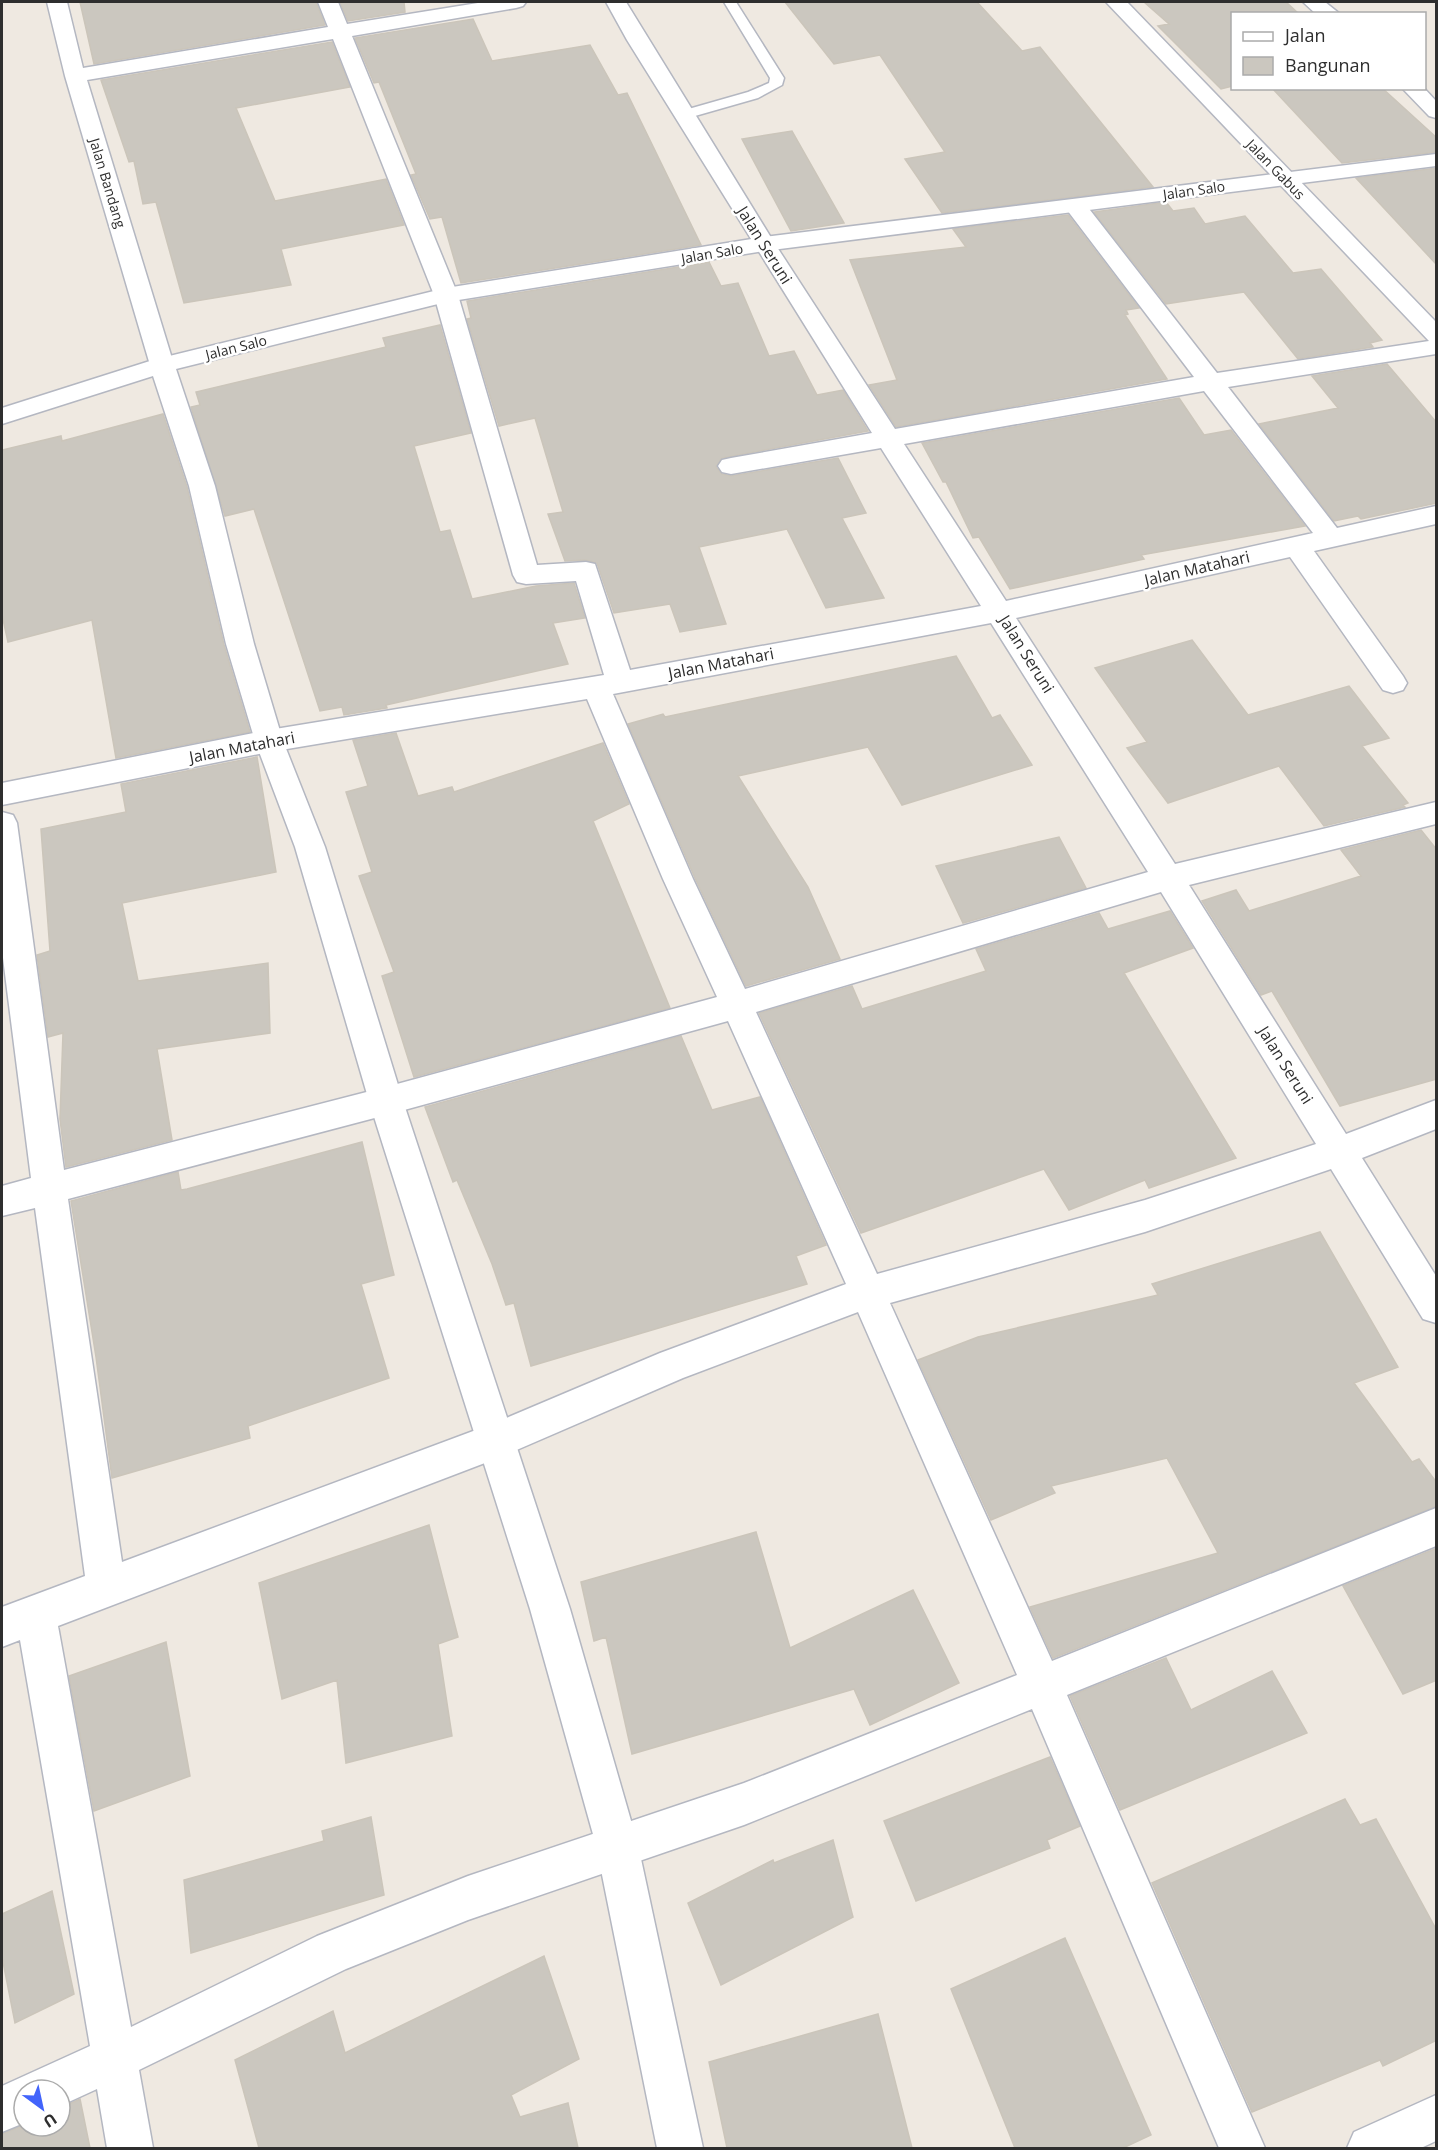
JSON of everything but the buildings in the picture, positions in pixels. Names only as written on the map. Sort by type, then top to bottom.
[{"type":"street","name":"Jalan Bandang","points":[[57,2],[75,75],[162,365],[202,486],[240,644],[269,741],[310,847],[386,1101],[452,1309],[498,1440],[550,1609],[617,1845],[680,2148]]},
{"type":"street","points":[[328,2],[446,295],[493,452],[526,575],[586,572],[608,684],[678,879],[813,1169],[866,1293],[1042,1685],[1242,2148]]},
{"type":"street","points":[[75,75],[516,2]]},
{"type":"street","name":"Jalan Seruni","points":[[616,2],[764,244],[1000,612],[1437,1307]]},
{"type":"street","name":"Jalan Gabus","points":[[1116,2],[1437,335]]},
{"type":"street","points":[[1313,2],[1327,12]]},
{"type":"street","points":[[1414,90],[1437,111]]},
{"type":"street","name":"Jalan Salo","points":[[2,416],[162,365],[446,295],[764,244],[1437,160]]},
{"type":"street","points":[[1075,206],[1331,538]]},
{"type":"street","points":[[731,466],[891,440],[1210,382],[1437,347]]},
{"type":"street","name":"Jalan Matahari","points":[[2,794],[269,741],[608,684],[1000,612],[1437,515]]},
{"type":"street","points":[[1296,546],[1393,682]]},
{"type":"street","points":[[2,1201],[386,1101],[736,1005],[1168,878],[1437,813]]},
{"type":"street","points":[[2,824],[23,998],[52,1188],[106,1589]]},
{"type":"street","points":[[130,2148],[115,2058],[19,1621],[498,1440],[674,1365],[866,1293],[1145,1216],[1341,1151],[1437,1114]]},
{"type":"street","points":[[71,2078],[333,1952],[468,1898],[617,1845],[744,1804],[1437,1527]]},
{"type":"street","points":[[1370,2148],[1437,2118]]},
{"type":"lane","points":[[683,115],[753,95],[775,85],[777,78],[730,2]]}]
